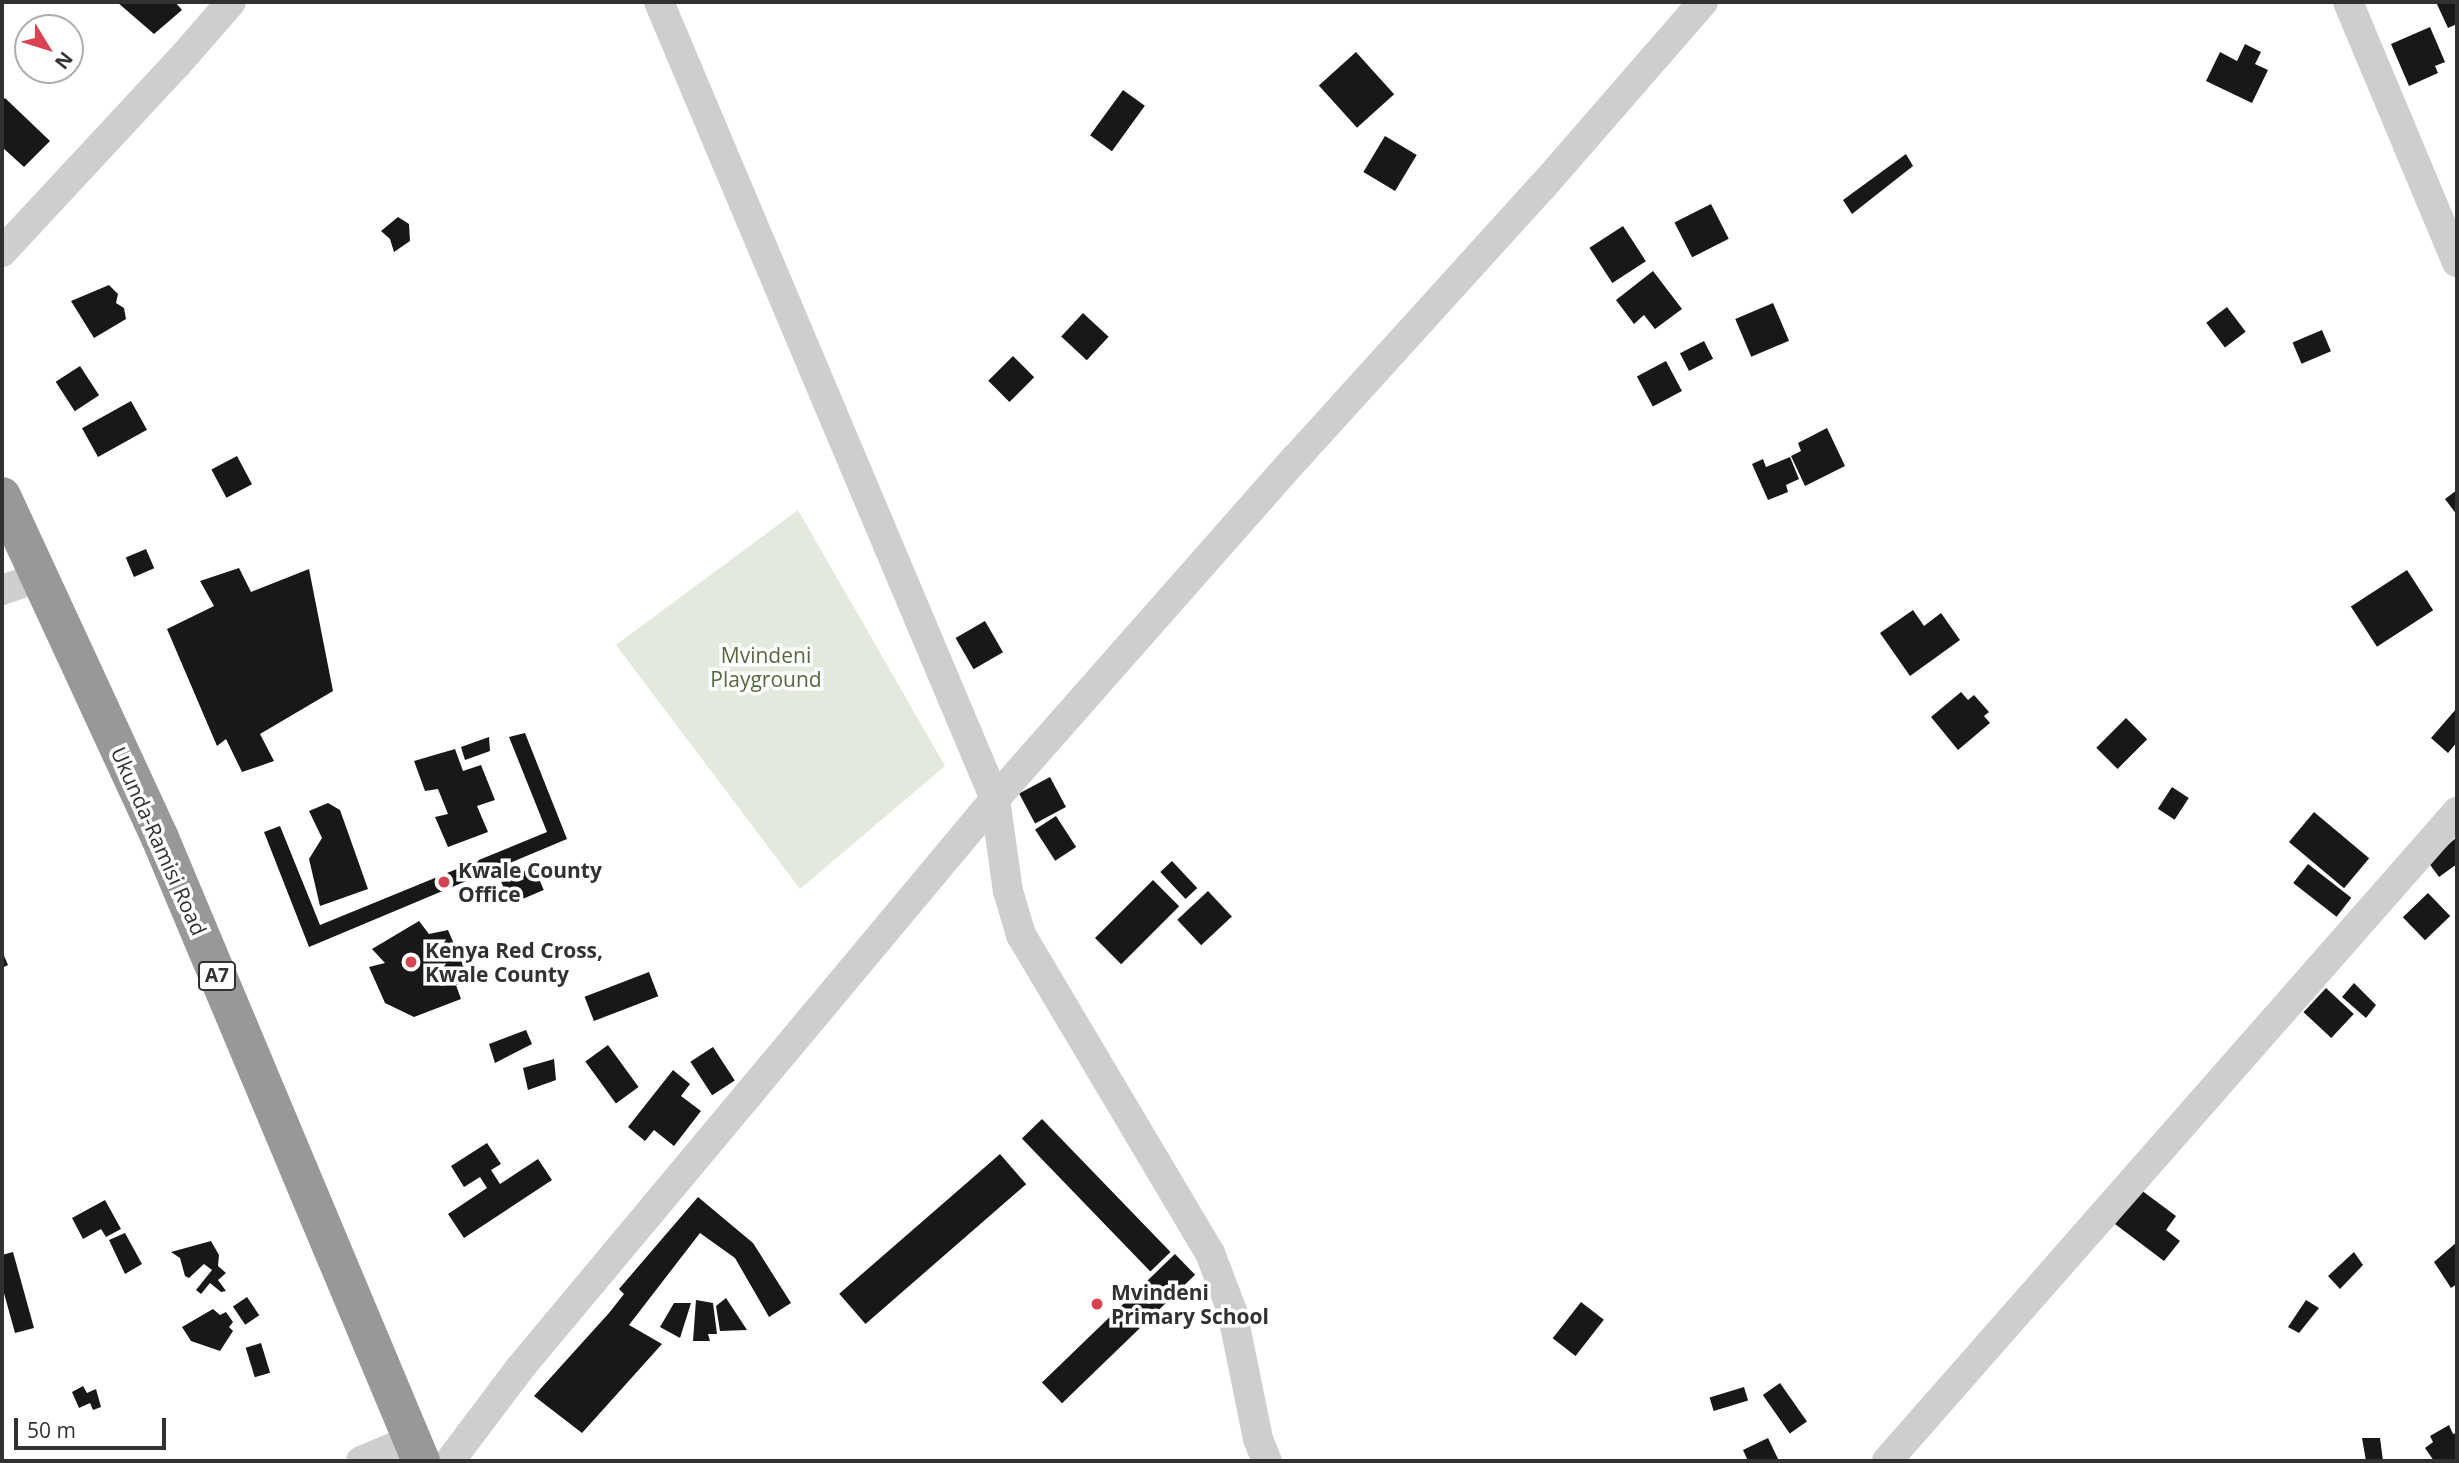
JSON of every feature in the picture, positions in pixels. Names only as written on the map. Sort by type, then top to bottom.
[{"type":"highway","name":"Ukunda-Ramisi Road","points":[[2,496],[160,838],[416,1451]]},
{"type":"street","points":[[2,252],[231,2]]},
{"type":"street","points":[[659,2],[995,799],[1008,891],[1021,935],[1210,1254],[1232,1311],[1258,1439],[1267,1461]]},
{"type":"street","points":[[450,1461],[529,1358],[995,799],[1296,458],[1543,186],[1703,2]]},
{"type":"street","points":[[2348,2],[2457,262]]},
{"type":"street","points":[[2,590],[39,577]]},
{"type":"street","points":[[1887,1461],[2457,813]]},
{"type":"street","points":[[361,1461],[416,1451]]},
{"type":"green space","name":"Mvindeni Playground","points":[[798,510],[945,766],[800,889],[616,645]]},
{"type":"building","points":[[117,2],[175,2],[182,10],[154,34]]},
{"type":"building","points":[[2436,2],[2457,2],[2457,24],[2448,28]]},
{"type":"building","points":[[2430,27],[2445,62],[2435,66],[2438,73],[2409,86],[2391,44]]},
{"type":"building","points":[[2245,44],[2261,52],[2255,64],[2268,70],[2252,103],[2206,81],[2220,52],[2237,61]]},
{"type":"building","points":[[1356,52],[1394,94],[1357,128],[1319,85]]},
{"type":"building","points":[[1123,90],[1145,106],[1112,151],[1090,135]]},
{"type":"building","points":[[5,98],[50,141],[24,167],[2,147],[2,101]]},
{"type":"building","points":[[1385,136],[1417,155],[1395,191],[1363,172]]},
{"type":"building","points":[[1906,154],[1913,166],[1852,214],[1843,200]]},
{"type":"building","points":[[1711,204],[1729,239],[1692,257],[1674,223]]},
{"type":"building","points":[[398,217],[409,224],[410,241],[394,252],[390,239],[381,231]]},
{"type":"building","points":[[1623,226],[1646,261],[1612,283],[1589,248]]},
{"type":"building","points":[[1653,271],[1682,309],[1655,329],[1644,315],[1634,324],[1616,300]]},
{"type":"building","points":[[109,285],[118,294],[116,303],[124,308],[126,319],[94,338],[71,301]]},
{"type":"building","points":[[1773,303],[1789,341],[1751,357],[1735,319]]},
{"type":"building","points":[[2227,307],[2246,332],[2225,347],[2206,323]]},
{"type":"building","points":[[1083,313],[1109,337],[1087,360],[1061,336]]},
{"type":"building","points":[[2322,330],[2331,351],[2302,364],[2293,343]]},
{"type":"building","points":[[1704,341],[1713,359],[1689,371],[1680,353]]},
{"type":"building","points":[[1013,356],[1034,377],[1009,402],[988,381]]},
{"type":"building","points":[[1666,361],[1682,391],[1653,407],[1637,376]]},
{"type":"building","points":[[80,366],[99,395],[75,411],[56,382]]},
{"type":"building","points":[[131,401],[147,430],[98,457],[82,428]]},
{"type":"building","points":[[1827,428],[1845,466],[1805,486],[1791,456],[1801,451],[1798,443]]},
{"type":"building","points":[[237,456],[252,484],[226,498],[211,470]]},
{"type":"building","points":[[1790,457],[1799,479],[1786,485],[1788,492],[1768,500],[1752,464],[1763,459],[1766,467]]},
{"type":"building","points":[[2457,490],[2457,515],[2445,499]]},
{"type":"building","points":[[146,549],[154,568],[134,577],[126,558]]},
{"type":"building","points":[[239,568],[251,592],[309,569],[333,691],[260,734],[274,761],[242,772],[226,739],[217,746],[167,629],[214,606],[200,581]]},
{"type":"building","points":[[2407,570],[2433,610],[2377,647],[2351,606]]},
{"type":"building","points":[[1913,610],[1924,626],[1941,613],[1960,640],[1910,676],[1880,633]]},
{"type":"building","points":[[985,621],[1003,652],[974,669],[956,638]]},
{"type":"building","points":[[1961,692],[1968,700],[1974,695],[1989,712],[1984,716],[1990,723],[1958,750],[1931,717]]},
{"type":"building","points":[[2457,708],[2457,742],[2448,753],[2431,738]]},
{"type":"building","points":[[2126,718],[2147,739],[2118,769],[2096,748]]},
{"type":"building","name":"Kwale County Office","points":[[525,733],[567,839],[309,947],[264,832],[280,826],[320,925],[547,832],[509,737]]},
{"type":"building","points":[[489,737],[490,751],[465,760],[461,747]]},
{"type":"building","points":[[455,749],[463,771],[481,765],[495,800],[477,806],[488,832],[448,847],[435,817],[448,814],[438,789],[425,791],[414,761]]},
{"type":"building","points":[[1050,777],[1066,807],[1035,823],[1019,793]]},
{"type":"building","points":[[2172,787],[2189,798],[2175,820],[2158,809]]},
{"type":"building","points":[[328,803],[340,810],[368,889],[320,906],[309,859],[322,838],[309,811]]},
{"type":"building","points":[[2314,812],[2369,858],[2344,888],[2289,842]]},
{"type":"building","points":[[1056,816],[1076,847],[1055,861],[1035,830]]},
{"type":"building","points":[[2457,837],[2457,864],[2439,877],[2428,862]]},
{"type":"building","points":[[1172,861],[1197,888],[1186,899],[1160,872]]},
{"type":"building","points":[[2308,864],[2351,898],[2337,917],[2293,883]]},
{"type":"building","points":[[534,867],[544,890],[511,904],[501,881]]},
{"type":"building","points":[[1153,880],[1179,906],[1121,964],[1095,938]]},
{"type":"building","points":[[1208,891],[1232,917],[1201,945],[1177,920]]},
{"type":"building","points":[[2428,893],[2450,916],[2425,940],[2403,917]]},
{"type":"building","points":[[419,921],[429,934],[448,930],[469,979],[456,985],[461,999],[414,1017],[385,1003],[369,967],[385,963],[372,949]]},
{"type":"building","points":[[2,951],[8,965],[2,968]]},
{"type":"building","points":[[649,972],[658,996],[594,1021],[585,997]]},
{"type":"building","points":[[2354,983],[2376,1005],[2366,1018],[2342,997]]},
{"type":"building","points":[[2326,988],[2354,1014],[2331,1038],[2303,1012]]},
{"type":"building","points":[[526,1030],[532,1044],[495,1063],[489,1044]]},
{"type":"building","points":[[608,1045],[639,1087],[616,1104],[585,1061]]},
{"type":"building","points":[[713,1047],[735,1081],[712,1095],[690,1062]]},
{"type":"building","points":[[554,1059],[556,1080],[528,1090],[523,1068]]},
{"type":"building","points":[[673,1070],[690,1084],[681,1096],[701,1111],[674,1146],[654,1130],[645,1141],[628,1127]]},
{"type":"building","points":[[1042,1119],[1171,1252],[1150,1272],[1022,1138]]},
{"type":"building","points":[[487,1143],[501,1164],[491,1170],[500,1184],[538,1159],[552,1180],[464,1238],[448,1214],[487,1188],[480,1177],[464,1187],[451,1166]]},
{"type":"building","points":[[1000,1154],[1026,1184],[865,1324],[839,1294]]},
{"type":"building","points":[[2141,1190],[2176,1216],[2166,1230],[2180,1241],[2164,1261],[2115,1224]]},
{"type":"building","points":[[698,1197],[753,1243],[791,1303],[769,1317],[735,1258],[700,1233],[629,1325],[662,1344],[582,1433],[534,1396],[609,1313],[624,1294],[619,1289]]},
{"type":"building","points":[[105,1200],[121,1229],[106,1237],[101,1229],[83,1239],[72,1218]]},
{"type":"building","points":[[125,1233],[142,1264],[125,1274],[109,1240]]},
{"type":"building","points":[[211,1241],[219,1255],[218,1266],[226,1273],[218,1280],[226,1291],[221,1292],[210,1283],[201,1294],[196,1290],[212,1270],[204,1264],[189,1278],[185,1276],[180,1258],[171,1252]]},
{"type":"building","points":[[2457,1242],[2457,1284],[2451,1288],[2434,1262]]},
{"type":"building","points":[[13,1252],[34,1328],[15,1333],[2,1286],[2,1255]]},
{"type":"building","points":[[2354,1252],[2363,1265],[2340,1289],[2328,1276]]},
{"type":"building","points":[[1175,1254],[1195,1275],[1062,1403],[1042,1383]]},
{"type":"building","points":[[247,1297],[259,1315],[245,1325],[233,1307]]},
{"type":"building","points":[[726,1298],[747,1330],[720,1331],[716,1306]]},
{"type":"building","points":[[696,1300],[713,1303],[717,1334],[708,1334],[710,1341],[693,1341]]},
{"type":"building","points":[[2306,1300],[2319,1308],[2299,1333],[2288,1327]]},
{"type":"building","points":[[1581,1302],[1604,1320],[1576,1356],[1553,1338]]},
{"type":"building","points":[[674,1303],[691,1303],[680,1338],[660,1327]]},
{"type":"building","points":[[213,1309],[220,1315],[226,1312],[233,1322],[229,1327],[233,1331],[220,1351],[191,1341],[182,1327]]},
{"type":"building","points":[[261,1343],[270,1373],[255,1377],[246,1348]]},
{"type":"building","points":[[1780,1383],[1807,1422],[1790,1434],[1763,1395]]},
{"type":"building","points":[[83,1386],[87,1393],[96,1389],[101,1407],[93,1410],[90,1403],[79,1408],[72,1392]]},
{"type":"building","points":[[1744,1387],[1748,1400],[1714,1411],[1710,1398]]},
{"type":"building","points":[[2449,1425],[2453,1434],[2457,1433],[2457,1461],[2434,1461],[2425,1448],[2433,1442],[2430,1436]]},
{"type":"building","points":[[1768,1438],[1779,1461],[1748,1461],[1743,1450]]},
{"type":"building","points":[[2362,1438],[2380,1438],[2383,1461],[2366,1461]]},
{"type":"place","name":"Kwale County Office","points":[[444,882]]},
{"type":"place","name":"Kenya Red Cross, Kwale County","points":[[411,962]]},
{"type":"place","name":"Mvindeni Primary School","points":[[1097,1304]]}]
